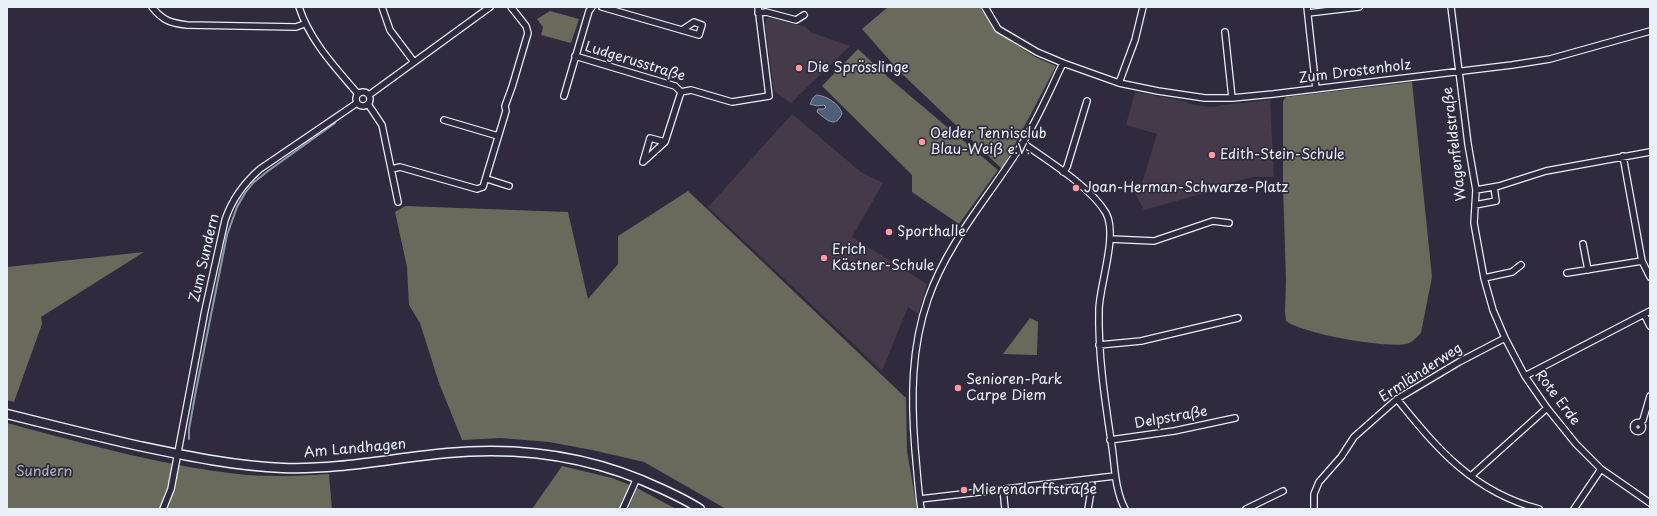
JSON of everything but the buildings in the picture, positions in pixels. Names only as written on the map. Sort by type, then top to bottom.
[{"type":"street","points":[[152,7],[158,14],[171,23],[187,25],[296,27],[304,24]]},
{"type":"street","points":[[299,7],[304,24],[326,56],[358,94]]},
{"type":"street","points":[[382,7],[390,30],[414,62]]},
{"type":"street","points":[[369,95],[490,7]]},
{"type":"street","points":[[392,169],[400,167],[477,189],[483,187],[506,111],[505,106],[512,88],[528,33],[526,26],[511,7]]},
{"type":"street","points":[[564,96],[589,11],[592,7]]},
{"type":"street","points":[[602,7],[682,30]]},
{"type":"street","name":"Zum Drostenholz","points":[[985,7],[998,29],[1037,52],[1063,63],[1119,83],[1158,92],[1205,98],[1232,98],[1316,89],[1544,60],[1650,31]]},
{"type":"street","points":[[1119,83],[1135,40],[1143,7]]},
{"type":"street","points":[[1316,89],[1307,10],[1359,7]]},
{"type":"street","name":"Wagenfeldstraße","points":[[1451,7],[1476,190],[1474,223],[1484,278]]},
{"type":"street","name":"Ludgerusstraße","points":[[575,56],[675,86],[681,92],[691,90],[732,102],[769,96],[758,10],[796,20],[804,15]]},
{"type":"street","points":[[1225,32],[1232,98]]},
{"type":"street","points":[[921,509],[914,439],[913,370],[916,342],[926,303],[942,264],[957,238],[1023,143],[1063,63]]},
{"type":"street","points":[[358,94],[362,92],[369,95]]},
{"type":"street","points":[[666,142],[650,138],[643,162],[666,142],[681,92]]},
{"type":"street","points":[[358,94],[356,97],[357,103],[360,106],[368,104]]},
{"type":"street","points":[[368,104],[370,98],[369,95]]},
{"type":"street","points":[[1063,172],[1067,166],[1087,101]]},
{"type":"street","name":"Zum Sundern","points":[[163,509],[171,489],[205,310],[224,220],[229,207],[247,181],[260,169],[357,103]]},
{"type":"street","points":[[368,104],[382,124],[398,202]]},
{"type":"street","points":[[444,120],[498,136]]},
{"type":"street","points":[[1023,143],[1084,188],[1099,203],[1106,214],[1109,223],[1110,239],[1099,306],[1099,345],[1104,399],[1115,476],[1121,502],[1125,509]]},
{"type":"street","points":[[1476,190],[1494,187],[1546,171],[1650,152]]},
{"type":"street","points":[[1624,156],[1642,261],[1650,277]]},
{"type":"street","points":[[486,179],[510,186]]},
{"type":"street","points":[[1474,205],[1496,201],[1494,187]]},
{"type":"street","points":[[1110,239],[1154,240],[1213,221],[1229,223]]},
{"type":"street","points":[[1583,244],[1588,270]]},
{"type":"street","points":[[1567,273],[1642,261]]},
{"type":"street","points":[[1484,278],[1512,272],[1521,264]]},
{"type":"street","name":"Rote Erde","points":[[1484,278],[1493,310],[1505,338],[1525,376],[1547,408],[1576,444],[1601,469],[1650,503]]},
{"type":"street","points":[[1525,376],[1647,312],[1650,326]]},
{"type":"street","points":[[1099,345],[1141,341],[1238,318]]},
{"type":"street","name":"Ermländerweg","points":[[1314,509],[1314,494],[1319,482],[1341,457],[1354,437],[1397,399],[1459,362],[1505,338]]},
{"type":"street","points":[[1640,423],[1643,420],[1650,396]]},
{"type":"street","points":[[1397,399],[1424,434],[1452,462],[1505,498],[1540,509]]},
{"type":"street","points":[[1471,476],[1547,408]]},
{"type":"street","name":"Am Landhagen","points":[[7,414],[94,436],[177,454],[220,462],[286,468],[347,465],[447,453],[511,451],[539,453],[576,459],[612,468],[690,503],[700,509]]},
{"type":"street","name":"Delpstraße","points":[[1110,440],[1174,431],[1235,418]]},
{"type":"street","points":[[1574,509],[1601,469]]},
{"type":"street","points":[[920,499],[1115,476]]},
{"type":"street","points":[[623,509],[636,478]]},
{"type":"street","points":[[1088,509],[1092,485]]},
{"type":"street","points":[[1003,490],[1006,509]]},
{"type":"street","points":[[1249,508],[1283,491]]},
{"type":"shaded area","name":"Die Sprösslinge","points":[[768,17],[806,27],[810,32],[850,46],[791,103],[774,91],[765,23]]},
{"type":"shaded area","name":"Edith-Stein-Schule","points":[[1135,92],[1184,101],[1193,105],[1214,107],[1270,100],[1274,177],[1253,177],[1206,189],[1208,192],[1144,210],[1135,193],[1140,190],[1157,134],[1126,125]]},
{"type":"shaded area","name":"Erich Kästner-Schule","points":[[792,114],[861,172],[883,183],[852,237],[927,284],[918,314],[908,307],[882,371],[708,207]]},
{"type":"green space","points":[[888,7],[981,7],[996,31],[1035,57],[1056,66],[1002,169],[900,72],[862,29]]},
{"type":"green space","points":[[550,11],[579,19],[571,43],[541,35],[543,27],[537,19]]},
{"type":"green space","name":"Oelder Tennisclub Blau-Weiß e.V.","points":[[858,49],[889,78],[998,170],[959,224],[912,192],[912,175],[822,86]]},
{"type":"green space","points":[[1412,82],[1432,277],[1421,333],[1414,340],[1406,344],[1396,345],[1344,339],[1309,331],[1295,326],[1286,321],[1285,311],[1286,281],[1283,185],[1283,101],[1286,97]]},
{"type":"green space","points":[[688,191],[906,398],[907,451],[917,509],[726,509],[644,462],[549,442],[501,438],[462,440],[439,383],[420,323],[409,305],[407,267],[395,212],[405,206],[568,212],[588,299],[618,264],[618,236]]},
{"type":"green space","points":[[144,252],[41,317],[42,324],[14,402],[7,400],[7,267]]},
{"type":"green space","points":[[1030,318],[1038,322],[1037,355],[1003,354]]},
{"type":"green space","name":"Sundern","points":[[7,423],[156,461],[217,471],[267,476],[329,474],[332,509],[7,509]]},
{"type":"green space","points":[[562,466],[612,478],[630,485],[620,509],[532,509]]},
{"type":"green space","points":[[637,488],[676,509],[628,509]]},
{"type":"water","points":[[817,95],[829,99],[838,107],[842,113],[837,121],[831,122],[817,112],[818,109],[824,109],[826,107],[824,105],[817,106],[810,104],[813,98]]},
{"type":"waterway","points":[[189,439],[189,429],[196,390],[227,235],[237,207],[253,183],[335,123]]},
{"type":"place","name":"Die Sprösslinge","points":[[799,68]]},
{"type":"place","name":"Oelder Tennisclub Blau-Weiß e.V.","points":[[922,142]]},
{"type":"place","name":"Edith-Stein-Schule","points":[[1212,155]]},
{"type":"place","name":"Joan-Herman-Schwarze-Platz","points":[[1076,188]]},
{"type":"place","name":"Sporthalle","points":[[889,232]]},
{"type":"place","name":"Erich Kästner-Schule","points":[[824,258]]},
{"type":"place","name":"Senioren-Park Carpe Diem","points":[[958,388]]},
{"type":"place","name":"Mierendorffstraße","points":[[964,490]]}]
